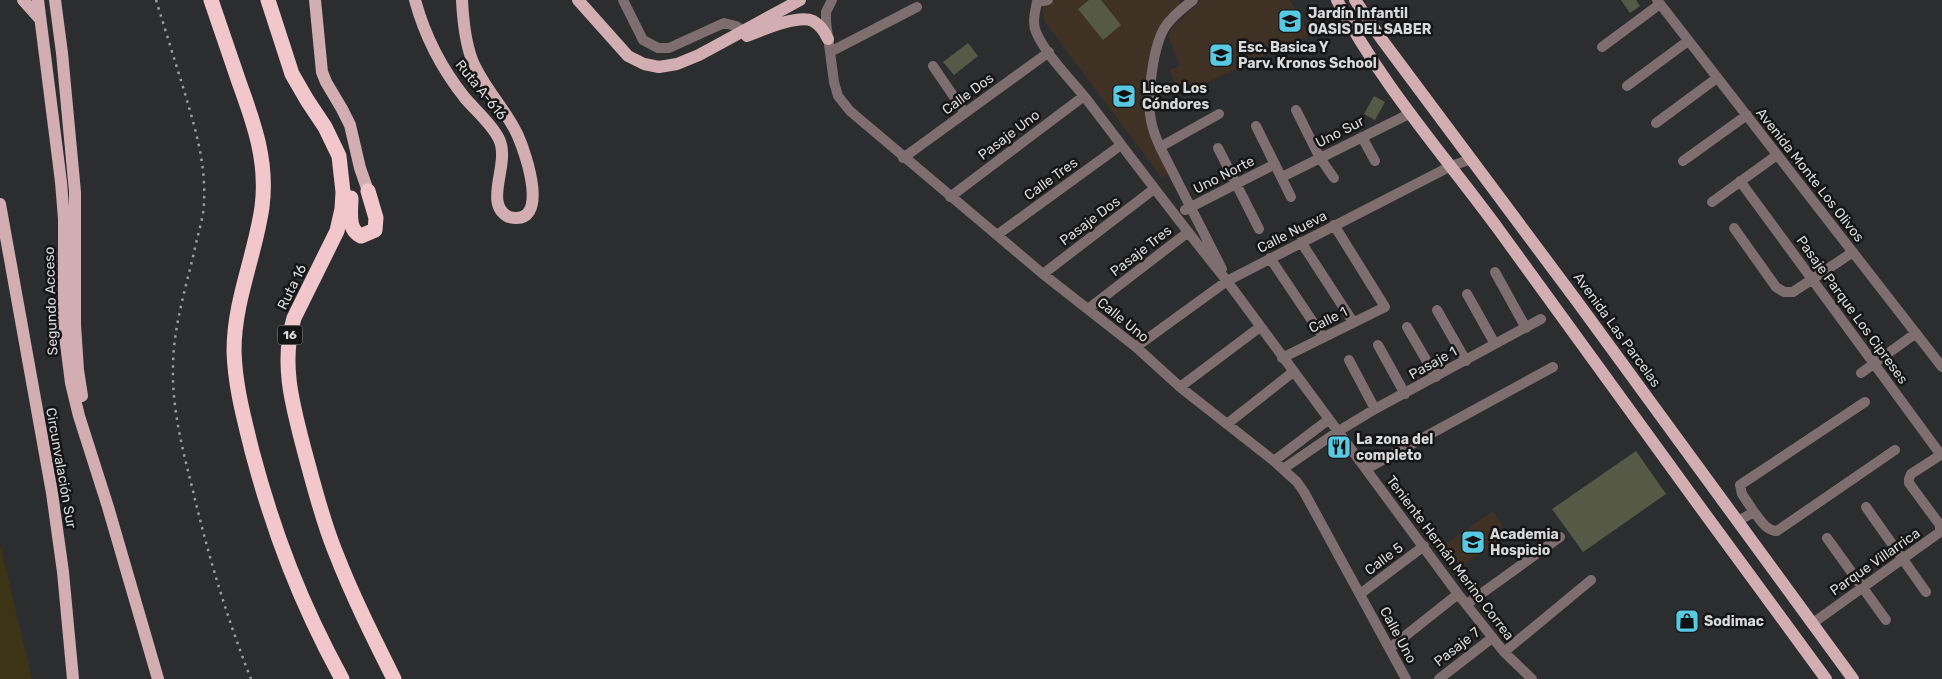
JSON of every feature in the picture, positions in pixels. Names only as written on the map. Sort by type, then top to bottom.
[{"type":"highway","points":[[211,0],[257,135],[263,171],[263,192],[259,222],[236,317],[234,350],[239,396],[266,503],[284,557],[316,631],[342,679]]},
{"type":"highway","name":"Ruta 16","points":[[268,0],[292,74],[326,127],[339,156],[343,192],[342,209],[337,232],[294,318],[288,346],[288,370],[294,410],[328,531],[350,587],[394,679]]},
{"type":"highway","points":[[339,156],[349,186],[352,227],[361,236],[375,230],[377,224],[368,191]]},
{"type":"main road","points":[[24,0],[33,9],[41,22]]},
{"type":"main road","name":"Segundo Acceso","points":[[38,0],[62,196],[64,312],[71,383],[83,431],[108,507],[158,679]]},
{"type":"main road","name":"Segundo Acceso","points":[[55,0],[75,192],[75,325],[80,384],[90,426],[113,495],[166,679]]},
{"type":"main road","points":[[315,0],[322,72],[350,125],[360,168],[368,191]]},
{"type":"main road","name":"Ruta A-616","points":[[415,0],[424,29],[440,63],[456,87],[496,133],[500,142],[503,162],[496,197],[499,208],[509,217],[521,217],[530,210],[534,199],[523,150],[514,129],[486,88],[472,60],[464,32],[462,0]]},
{"type":"main road","points":[[578,0],[628,56],[644,64],[659,67],[677,64],[746,33],[800,0]]},
{"type":"main road","points":[[1337,0],[1371,58],[1826,679]]},
{"type":"main road","name":"Avenida Las Parcelas","points":[[1355,0],[1380,37],[1472,159],[1853,679]]},
{"type":"main road","points":[[746,33],[805,19],[811,20],[818,25],[828,39]]},
{"type":"main road","name":"Circunvalación Sur","points":[[0,204],[52,493],[63,572],[73,679]]},
{"type":"main road","name":"Circunvalación Sur","points":[[0,226],[10,263]]},
{"type":"street","points":[[623,0],[643,40],[658,48],[669,48],[724,23],[736,26],[746,33]]},
{"type":"street","name":"Calle Uno","points":[[832,0],[826,12],[826,22],[834,82],[838,96],[850,112],[1043,274],[1136,347],[1180,387],[1274,461],[1297,482],[1406,679]]},
{"type":"street","name":"Teniente Hernán Merino Correa","points":[[1048,0],[1037,2],[1034,26],[1049,52],[1187,233],[1227,281],[1458,594],[1504,652],[1532,679]]},
{"type":"street","name":"Teniente Hernán Merino Correa","points":[[1193,0],[1167,24],[1159,40],[1155,55],[1150,113],[1152,128],[1182,190],[1187,208],[1227,281]]},
{"type":"street","points":[[1602,47],[1659,2]]},
{"type":"street","name":"Avenida Monte Los Olivos","points":[[1659,2],[1942,367]]},
{"type":"street","points":[[830,52],[917,7]]},
{"type":"street","points":[[1627,86],[1688,41]]},
{"type":"street","name":"Calle Dos","points":[[903,158],[1049,52]]},
{"type":"street","points":[[933,66],[966,113]]},
{"type":"street","points":[[1656,123],[1717,78]]},
{"type":"street","name":"Pasaje Uno","points":[[950,197],[1084,96]]},
{"type":"street","points":[[1296,110],[1320,158],[1334,178]]},
{"type":"street","name":"Uno Sur","points":[[1282,177],[1411,113]]},
{"type":"street","points":[[1160,147],[1219,114]]},
{"type":"street","points":[[1683,161],[1746,115]]},
{"type":"street","points":[[1256,126],[1291,197]]},
{"type":"street","points":[[1362,137],[1375,161]]},
{"type":"street","name":"Calle Tres","points":[[997,235],[1121,144]]},
{"type":"street","points":[[1218,148],[1258,230]]},
{"type":"street","points":[[1712,202],[1777,155]]},
{"type":"street","name":"Calle Nueva","points":[[1136,347],[1227,281],[1450,166],[1472,159]]},
{"type":"street","name":"Uno Norte","points":[[1187,208],[1275,164]]},
{"type":"street","name":"Pasaje Parque Los Cipreses","points":[[1740,181],[1941,455]]},
{"type":"street","name":"Pasaje Dos","points":[[1043,274],[1154,190]]},
{"type":"street","name":"Teniente Hernán Merino Correa","points":[[1187,208],[1187,233]]},
{"type":"street","name":"Calle 1","points":[[1282,358],[1385,307],[1334,225]]},
{"type":"street","points":[[1734,228],[1778,289],[1784,292],[1793,292],[1853,252]]},
{"type":"street","name":"Pasaje Tres","points":[[1088,310],[1187,233]]},
{"type":"street","points":[[1301,242],[1353,322]]},
{"type":"street","points":[[1270,258],[1323,338]]},
{"type":"street","points":[[1495,272],[1526,328]]},
{"type":"street","points":[[1467,294],[1495,344]]},
{"type":"street","points":[[1437,310],[1466,361]]},
{"type":"street","name":"Pasaje 1","points":[[1283,469],[1375,409],[1541,319]]},
{"type":"street","points":[[1180,387],[1260,327]]},
{"type":"street","points":[[1407,327],[1436,376]]},
{"type":"street","points":[[1861,372],[1916,333]]},
{"type":"street","points":[[1378,345],[1405,394]]},
{"type":"street","points":[[1349,360],[1375,409]]},
{"type":"street","points":[[1366,469],[1553,367]]},
{"type":"street","points":[[1227,424],[1293,372]]},
{"type":"street","points":[[1865,402],[1740,485],[1742,494],[1767,528],[1777,531],[1895,450]]},
{"type":"street","points":[[1274,461],[1328,420]]},
{"type":"street","name":"Parque Villarrica","points":[[1813,624],[1939,534],[1941,530],[1940,525],[1908,481],[1911,474],[1941,455]]},
{"type":"street","points":[[1866,507],[1926,592]]},
{"type":"street","points":[[1738,522],[1754,512]]},
{"type":"street","points":[[1467,604],[1560,537]]},
{"type":"street","points":[[1827,538],[1886,620]]},
{"type":"street","name":"Calle 5","points":[[1360,594],[1424,546]]},
{"type":"street","points":[[1504,652],[1591,580]]},
{"type":"street","points":[[1390,648],[1458,594]]},
{"type":"street","name":"Pasaje 7","points":[[1438,679],[1492,638]]},
{"type":"shaded area","name":"Liceo Los Cóndores","points":[[1048,0],[1178,0],[1181,4],[1168,16],[1146,106],[1169,173],[1162,178],[1044,21],[1042,4]]},
{"type":"shaded area","name":"Esc. Basica Y Parv. Kronos School","points":[[1201,0],[1289,0],[1302,19],[1308,36],[1180,95],[1169,70],[1180,66],[1168,36],[1173,27]]},
{"type":"shaded area","name":"Academia Hospicio","points":[[1493,511],[1508,535],[1454,571],[1439,549]]},
{"type":"green space","points":[[1089,0],[1101,0],[1121,25],[1103,40],[1078,9]]},
{"type":"green space","points":[[1621,0],[1636,0],[1640,6],[1630,13]]},
{"type":"green space","points":[[968,43],[978,56],[954,75],[943,62]]},
{"type":"green space","points":[[1374,96],[1385,102],[1375,120],[1364,114]]},
{"type":"green space","points":[[1636,451],[1666,494],[1583,552],[1552,509]]},
{"type":"sand","points":[[0,544],[32,679],[0,679]]},
{"type":"railway","points":[[156,0],[195,129],[204,186],[203,216],[175,335],[173,384],[176,415],[212,563],[226,610],[251,679]]},
{"type":"place","name":"Jardín Infantil OASIS DEL SABER","points":[[1290,21]]},
{"type":"place","name":"Esc. Basica Y Parv. Kronos School","points":[[1221,55]]},
{"type":"place","name":"Liceo Los Cóndores","points":[[1124,96]]},
{"type":"place","name":"La zona del completo","points":[[1339,447]]},
{"type":"place","name":"Academia Hospicio","points":[[1473,542]]},
{"type":"place","name":"Sodimac","points":[[1687,621]]}]
